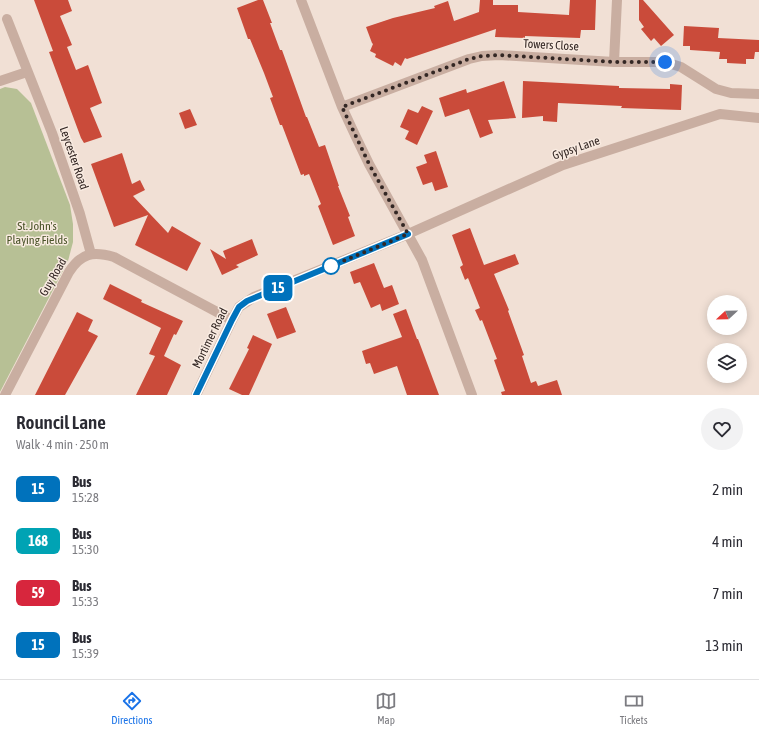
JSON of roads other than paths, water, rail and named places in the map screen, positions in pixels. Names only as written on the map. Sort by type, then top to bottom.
[{"type":"street","points":[[301,0],[342,107],[369,164],[422,260],[472,395]]},
{"type":"street","points":[[614,62],[617,0]]},
{"type":"street","name":"Leycester Road","points":[[7,19],[52,133],[80,214],[91,254]]},
{"type":"street","name":"Towers Close","points":[[342,107],[469,59],[482,56],[499,55],[614,62],[665,62],[681,67],[716,89],[731,93],[759,94]]},
{"type":"street","points":[[0,82],[27,72]]},
{"type":"street","name":"Gypsy Lane","points":[[408,234],[563,165],[720,114],[759,118]]},
{"type":"street","name":"Mortimer Road","points":[[196,395],[239,307],[254,297],[408,234]]},
{"type":"street","points":[[91,254],[101,254],[114,257],[232,320]]},
{"type":"street","name":"Guy Road","points":[[5,395],[75,262],[91,254]]},
{"type":"park label","name":"St. John's Playing Fields","points":[[37,233]]}]
